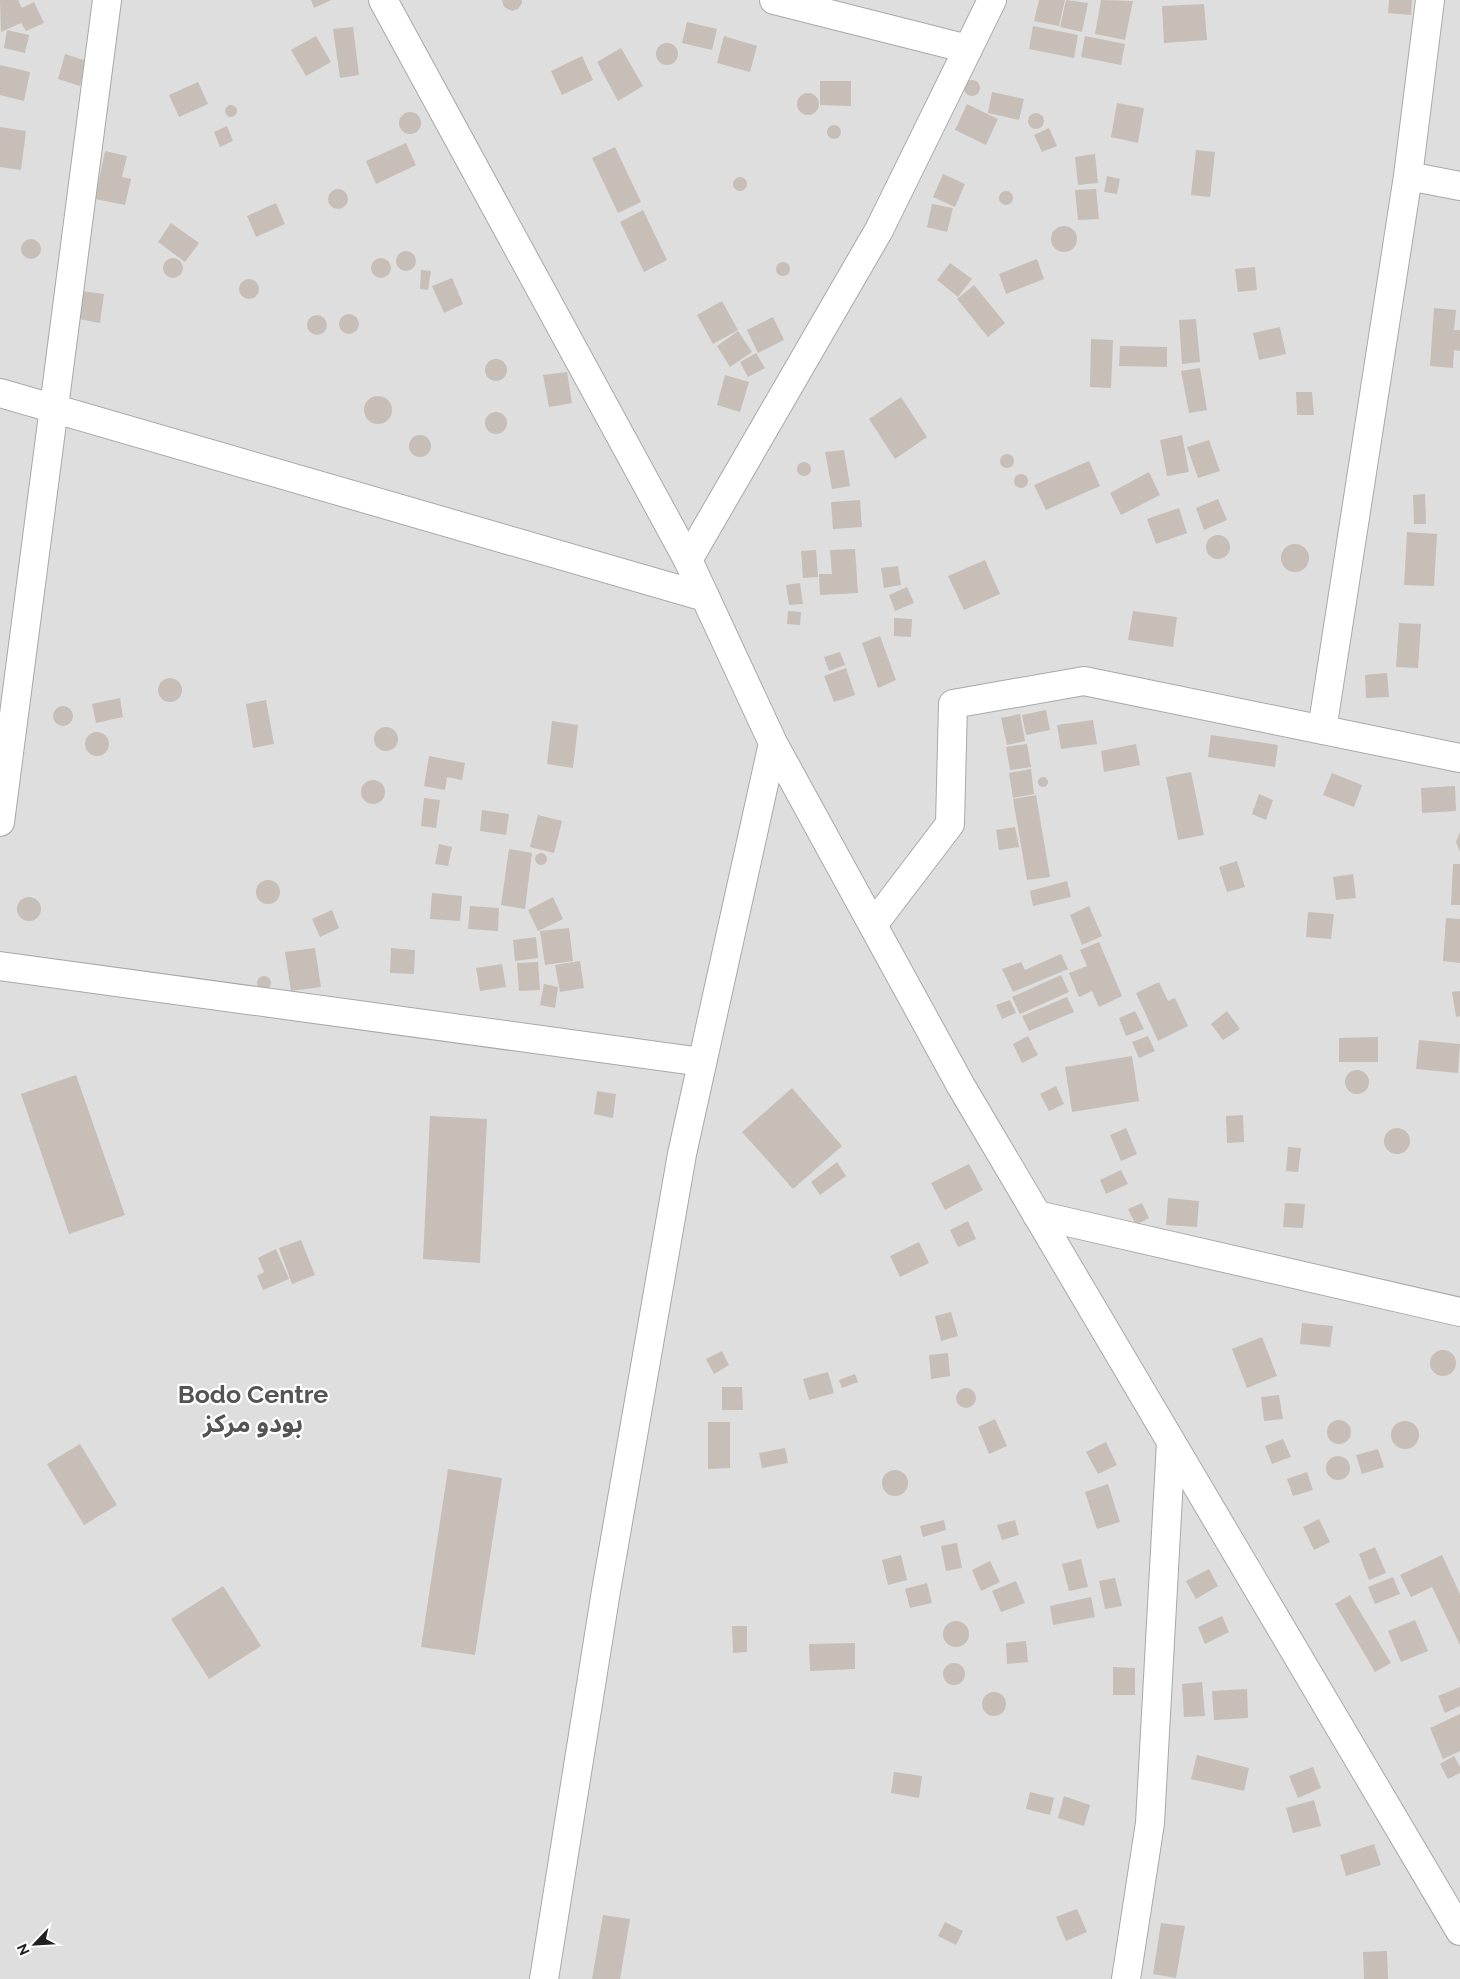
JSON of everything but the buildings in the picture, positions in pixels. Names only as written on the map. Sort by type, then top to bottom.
[{"type":"street","points":[[0,822],[107,0]]},
{"type":"street","points":[[383,0],[688,560],[773,743],[961,1086],[1171,1442],[1453,1907],[1460,1931]]},
{"type":"street","points":[[774,0],[968,49]]},
{"type":"street","points":[[688,560],[879,230],[992,0]]},
{"type":"street","points":[[1322,730],[1408,176],[1430,0]]},
{"type":"street","points":[[1408,176],[1460,186]]},
{"type":"street","points":[[0,393],[705,597]]},
{"type":"street","points":[[873,926],[950,824],[953,704],[1084,682],[1460,758]]},
{"type":"street","points":[[544,1979],[611,1562],[680,1164],[773,743]]},
{"type":"street","points":[[0,966],[702,1062]]},
{"type":"street","points":[[1037,1215],[1460,1312]]},
{"type":"street","points":[[1126,1979],[1150,1823],[1171,1442]]},
{"type":"shaded area","points":[[0,0],[1460,0],[1460,1979],[0,1979]]},
{"type":"district","name":"Bodo Centre بودو مركز","points":[[253,1408]]}]
